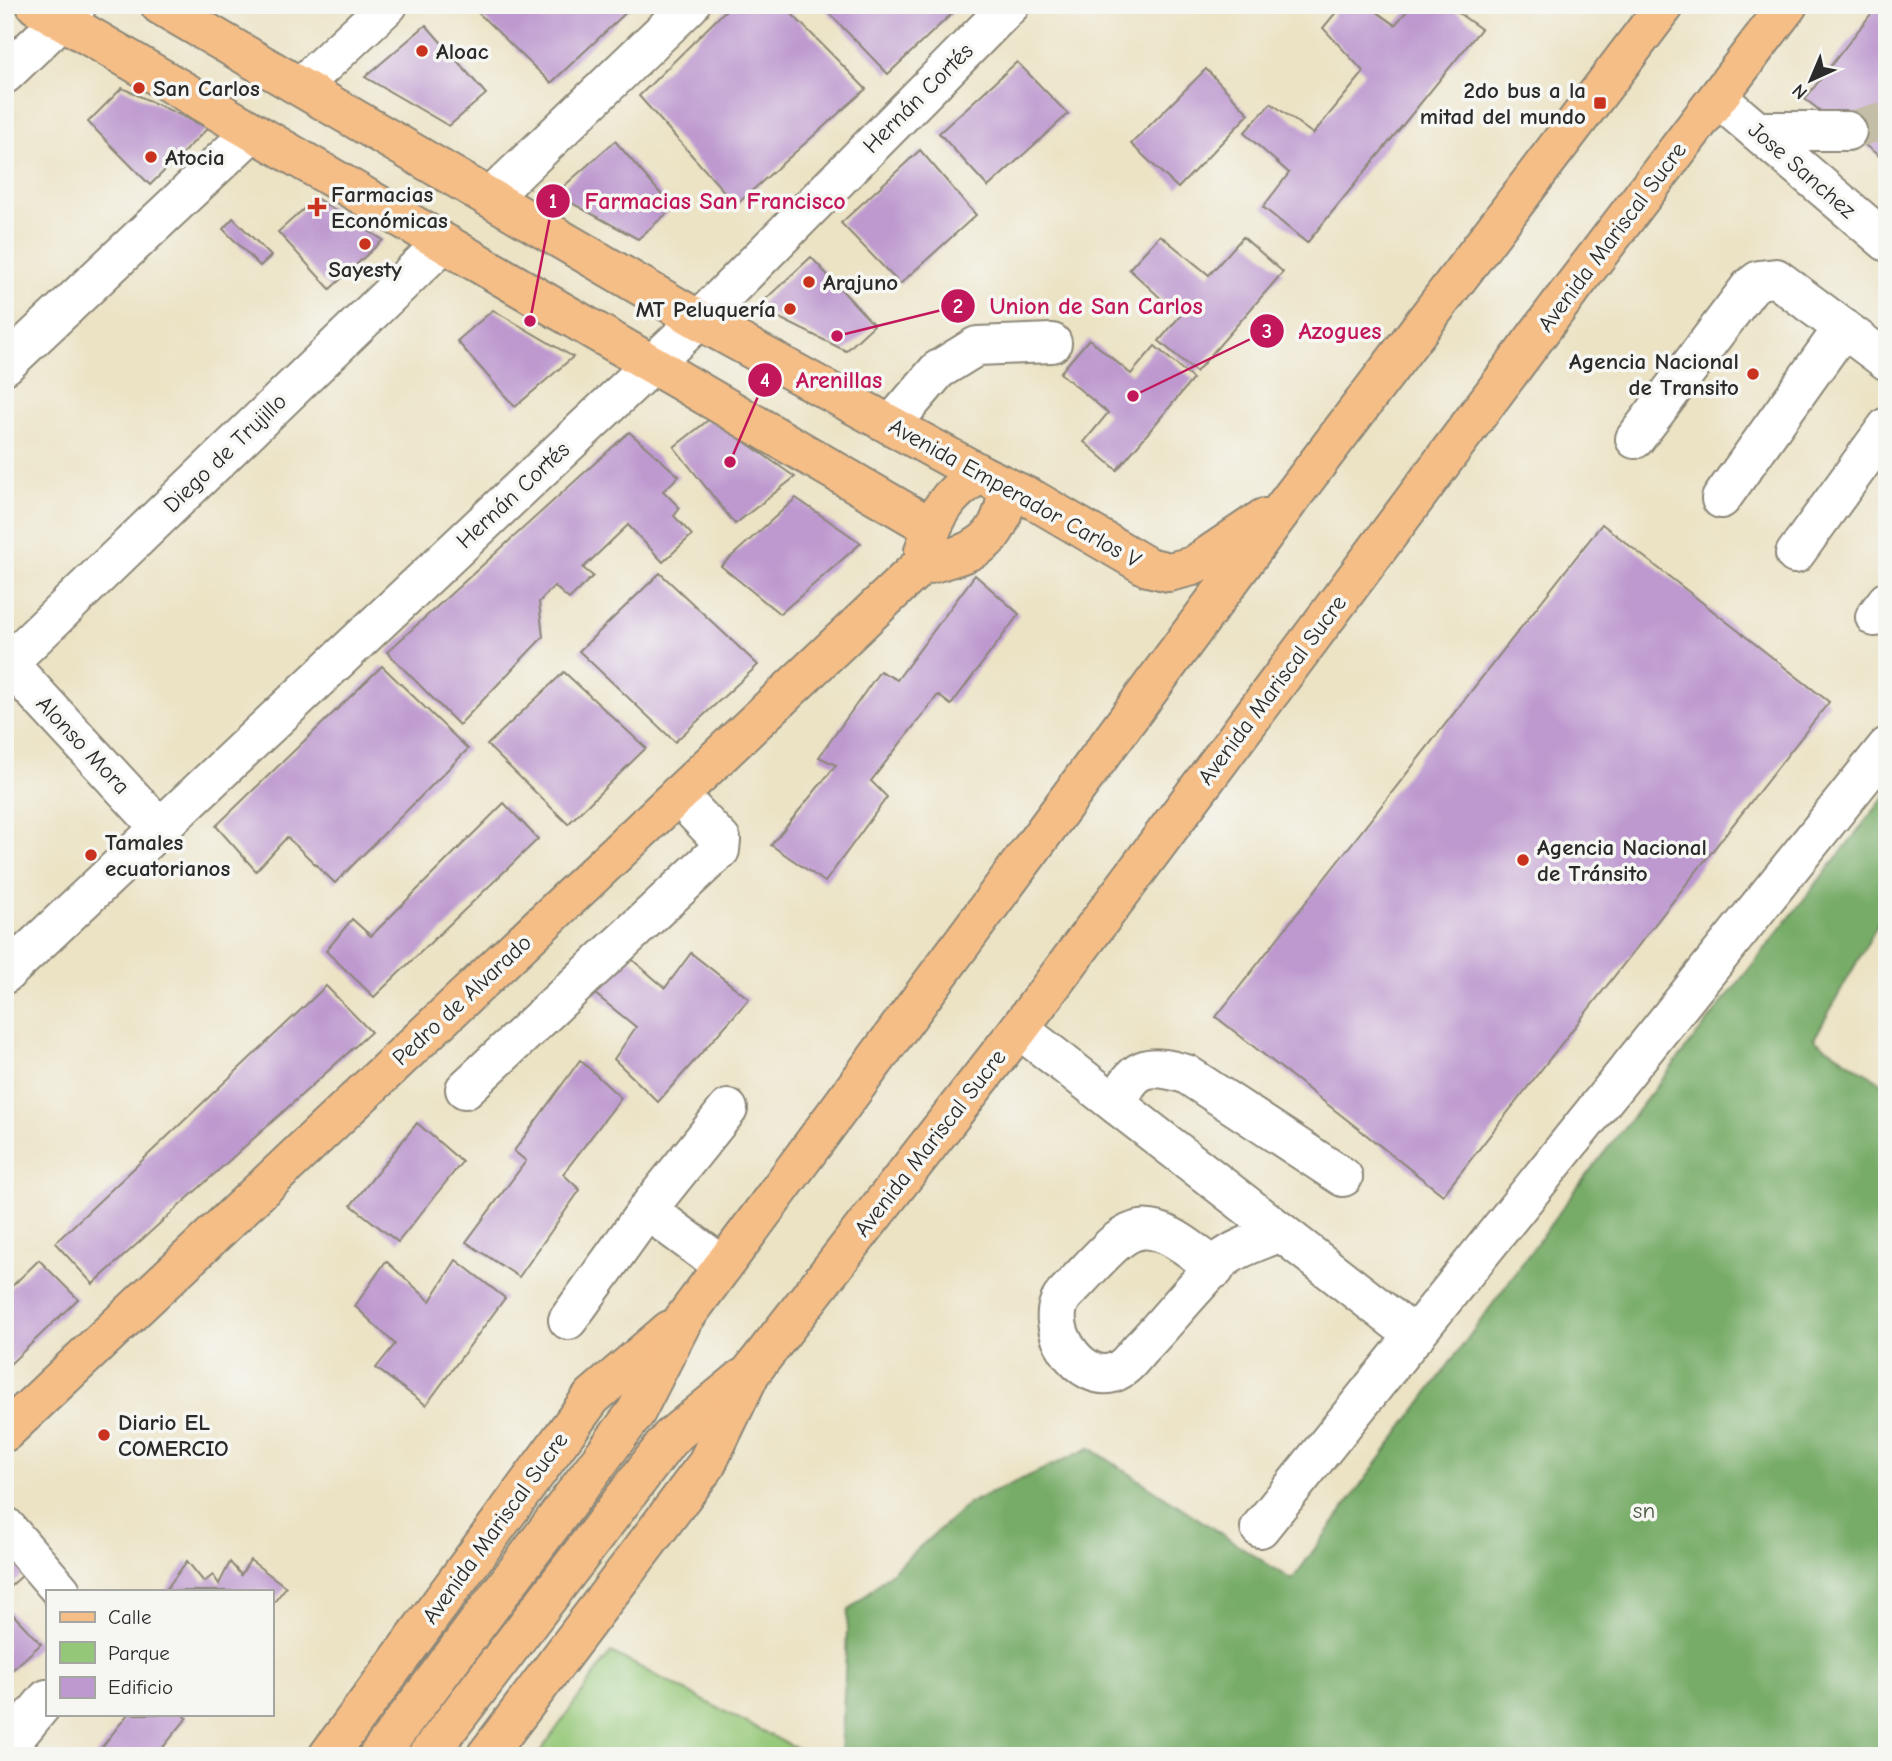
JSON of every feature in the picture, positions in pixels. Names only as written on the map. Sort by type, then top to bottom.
[{"type":"main road","name":"Avenida Emperador Carlos V","points":[[160,5],[699,320],[1147,566],[1170,572],[1193,566],[1288,502]]},
{"type":"main road","name":"Avenida Mariscal Sucre","points":[[377,1756],[636,1412],[683,1320],[1288,502],[1665,5]]},
{"type":"main road","name":"Avenida Mariscal Sucre","points":[[427,1756],[670,1438],[751,1371],[1019,1029],[1788,5]]},
{"type":"main road","points":[[58,10],[252,132],[650,366],[931,527]]},
{"type":"main road","name":"Pedro de Alvarado","points":[[5,1432],[919,567],[964,553],[989,539],[1004,517],[994,481],[960,485],[943,502],[931,527],[919,567]]},
{"type":"main road","name":"Avenida Mariscal Sucre","points":[[328,1756],[592,1397],[683,1320]]},
{"type":"main road","name":"Avenida Mariscal Sucre","points":[[486,1756],[706,1465],[751,1371]]},
{"type":"street","points":[[301,86],[388,5]]},
{"type":"street","points":[[491,197],[690,5]]},
{"type":"street","name":"Hernán Cortés","points":[[5,974],[699,320],[1010,5]]},
{"type":"street","points":[[5,74],[58,10]]},
{"type":"street","name":"Jose Sanchez","points":[[1718,98],[1887,242]]},
{"type":"street","points":[[1757,131],[1847,131]]},
{"type":"street","points":[[5,365],[252,132]]},
{"type":"street","name":"Diego de Trujillo","points":[[6,662],[442,244]]},
{"type":"street","points":[[1635,439],[1750,287],[1759,280],[1776,278],[1887,361]]},
{"type":"street","points":[[1721,499],[1843,328]]},
{"type":"street","points":[[891,425],[930,378],[977,346],[1052,343]]},
{"type":"street","points":[[1795,554],[1887,427]]},
{"type":"street","name":"Alonso Mora","points":[[6,662],[161,829]]},
{"type":"street","points":[[1260,1528],[1887,747]]},
{"type":"street","points":[[465,1089],[720,850],[721,840],[678,795]]},
{"type":"street","points":[[1019,1029],[1415,1336]]},
{"type":"street","points":[[1117,1105],[1124,1090],[1137,1074],[1156,1065],[1186,1074],[1343,1177]]},
{"type":"street","points":[[568,1320],[647,1210],[728,1109]]},
{"type":"street","points":[[1242,1202],[1220,1263],[1281,1232]]},
{"type":"street","points":[[647,1210],[723,1266]]},
{"type":"street","points":[[5,1526],[60,1590]]},
{"type":"street","points":[[5,1750],[46,1700]]},
{"type":"green space","name":"sn","points":[[1887,794],[1887,908],[1814,1039],[1887,1086],[1887,1756],[841,1755],[848,1611],[969,1503],[1090,1448],[1292,1580],[1585,1177]]},
{"type":"green space","points":[[611,1652],[810,1756],[537,1756]]},
{"type":"building","points":[[470,5],[634,5],[551,83]]},
{"type":"building","points":[[731,5],[783,5],[866,89],[736,205],[639,96]]},
{"type":"building","points":[[821,5],[961,5],[888,74]]},
{"type":"building","points":[[1342,5],[1367,5],[1395,25],[1412,5],[1447,5],[1481,29],[1307,243],[1263,207],[1289,173],[1244,133],[1271,103],[1313,134],[1364,72],[1323,28]]},
{"type":"building","points":[[1878,5],[1887,5],[1887,162],[1805,99]]},
{"type":"building","name":"Aloac","points":[[426,25],[486,94],[449,126],[365,77]]},
{"type":"building","points":[[1017,62],[1068,114],[988,187],[939,133]]},
{"type":"building","points":[[1206,69],[1249,114],[1178,188],[1131,144]]},
{"type":"building","name":"Atocia","points":[[122,88],[208,128],[150,185],[88,122]]},
{"type":"building","points":[[615,141],[673,208],[638,239],[555,194]]},
{"type":"building","points":[[920,150],[976,215],[900,284],[841,223]]},
{"type":"building","points":[[316,198],[383,240],[330,289],[278,232]]},
{"type":"building","points":[[233,218],[271,256],[260,266],[223,229]]},
{"type":"building","points":[[1160,235],[1209,275],[1243,237],[1283,272],[1196,372],[1159,341],[1180,316],[1129,269]]},
{"type":"building","name":"Arajuno","points":[[811,257],[874,325],[846,351],[757,307]]},
{"type":"building","points":[[493,310],[573,357],[515,407],[457,341]]},
{"type":"building","points":[[1089,339],[1131,374],[1155,346],[1193,379],[1117,470],[1084,442],[1108,413],[1060,373]]},
{"type":"building","points":[[711,418],[795,477],[735,524],[674,447]]},
{"type":"building","points":[[629,432],[679,476],[663,491],[680,508],[674,516],[692,535],[663,562],[628,525],[583,568],[593,576],[569,599],[554,586],[539,602],[543,637],[459,725],[387,652]]},
{"type":"building","points":[[796,498],[861,543],[780,614],[721,566]]},
{"type":"building","name":"Agencia Nacional de Tránsito","points":[[1602,524],[1829,702],[1443,1195],[1216,1017]]},
{"type":"building","points":[[660,573],[758,665],[675,742],[579,651]]},
{"type":"building","points":[[975,575],[1019,614],[951,705],[938,695],[871,781],[887,797],[825,882],[771,845],[836,765],[819,757],[880,671],[897,680]]},
{"type":"building","points":[[382,666],[468,749],[335,883],[287,837],[256,871],[216,826]]},
{"type":"building","points":[[564,672],[646,748],[568,824],[487,745]]},
{"type":"building","points":[[504,803],[538,839],[374,997],[326,951],[352,919],[371,936]]},
{"type":"building","points":[[620,949],[665,988],[691,953],[749,999],[658,1102],[614,1059],[636,1027],[589,989]]},
{"type":"building","points":[[326,986],[371,1032],[93,1284],[55,1243]]},
{"type":"building","points":[[580,1060],[621,1098],[563,1174],[580,1190],[519,1277],[466,1242],[526,1161],[514,1151]]},
{"type":"building","points":[[417,1123],[462,1162],[398,1242],[351,1205]]},
{"type":"building","points":[[39,1260],[78,1299],[5,1369],[5,1293]]},
{"type":"building","points":[[456,1260],[505,1298],[426,1405],[376,1368],[395,1344],[355,1306],[386,1261],[430,1301]]},
{"type":"building","points":[[5,1539],[32,1567],[5,1591]]},
{"type":"building","points":[[250,1560],[286,1587],[273,1603],[273,1590],[166,1590],[187,1561],[204,1582],[213,1575],[219,1584],[230,1562],[241,1575]]},
{"type":"building","points":[[5,1606],[41,1644],[11,1671],[5,1666]]},
{"type":"building","points":[[126,1716],[187,1718],[156,1756],[95,1756]]},
{"type":"tunnel","points":[[1847,131],[1887,120]]},
{"type":"place","name":"Aloac","points":[[422,51]]},
{"type":"place","name":"San Carlos","points":[[139,88]]},
{"type":"place","name":"2do bus a la mitad del mundo","points":[[1600,103]]},
{"type":"place","name":"Atocia","points":[[151,157]]},
{"type":"place","name":"Farmacias Económicas","points":[[317,207]]},
{"type":"place","name":"Sayesty","points":[[365,244]]},
{"type":"place","name":"Arajuno","points":[[809,282]]},
{"type":"place","name":"MT Peluquería","points":[[790,309]]},
{"type":"place","name":"Farmacias San Francisco","points":[[530,321]]},
{"type":"place","name":"Union de San Carlos","points":[[837,336]]},
{"type":"place","name":"Agencia Nacional de Transito","points":[[1753,374]]},
{"type":"place","name":"Azogues","points":[[1133,396]]},
{"type":"place","name":"Arenillas","points":[[730,462]]},
{"type":"place","name":"Tamales ecuatorianos","points":[[91,855]]},
{"type":"place","name":"Agencia Nacional de Tránsito","points":[[1523,860]]},
{"type":"place","name":"Diario EL COMERCIO","points":[[104,1435]]}]
